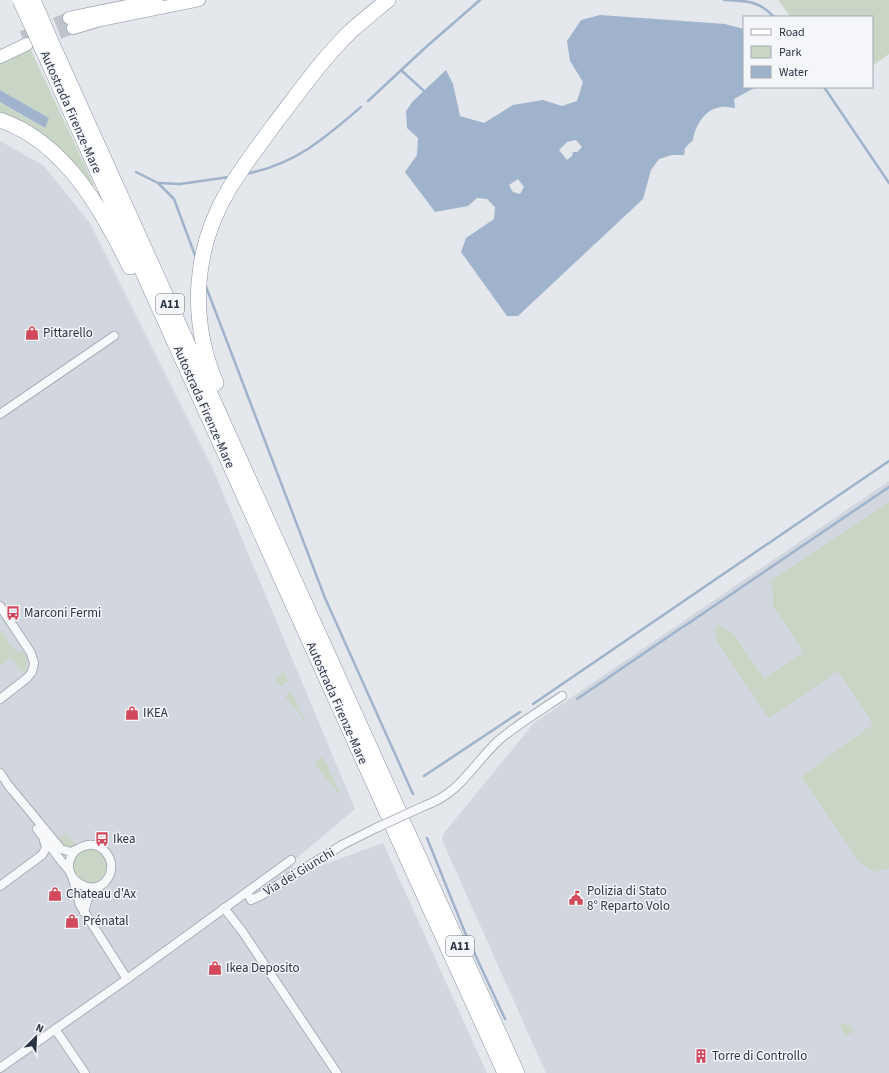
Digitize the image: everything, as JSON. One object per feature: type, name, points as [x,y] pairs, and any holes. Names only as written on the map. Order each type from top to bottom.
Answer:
[{"type":"highway","name":"Autostrada Firenze-Mare","points":[[20,0],[47,46],[288,564],[505,1073]]},
{"type":"highway","name":"Autostrada Firenze-Mare","points":[[33,0],[47,46],[194,385],[517,1073]]},
{"type":"highway","points":[[288,564],[269,512],[207,360],[198,315],[198,290],[202,257],[208,233],[219,207],[242,169],[323,62],[350,32],[388,0]]},
{"type":"highway","points":[[0,120],[23,131],[45,147],[80,183],[110,227],[143,293],[194,385]]},
{"type":"main road","points":[[157,0],[71,23],[100,20],[199,0]]},
{"type":"main road","points":[[0,48],[24,40],[0,57]]},
{"type":"street","points":[[0,414],[114,336]]},
{"type":"street","points":[[0,606],[31,653],[34,663],[32,672],[27,678],[0,699]]},
{"type":"street","name":"Via dei Giunchi","points":[[0,1068],[127,979],[247,892],[251,900],[260,896],[342,845],[376,828],[440,800],[454,790],[498,741],[562,696]]},
{"type":"street","points":[[0,773],[44,840],[81,885],[87,887],[97,886],[104,882]]},
{"type":"street","points":[[9,786],[58,847],[68,852],[76,850]]},
{"type":"street","points":[[0,886],[40,858],[46,848],[44,840]]},
{"type":"street","points":[[84,912],[86,902],[90,895],[110,875],[111,866],[109,856],[105,851],[99,847],[91,845],[82,846],[76,850],[70,858],[71,874],[77,898],[84,912],[97,934],[127,979]]},
{"type":"street","points":[[40,858],[51,858],[62,862]]},
{"type":"street","points":[[247,892],[290,860]]},
{"type":"street","points":[[224,908],[242,931],[337,1073]]},
{"type":"street","points":[[55,1029],[85,1073]]},
{"type":"shaded area","points":[[0,141],[43,165],[90,223],[212,467],[355,809],[290,864],[298,874],[383,843],[487,1073],[0,1073]]},
{"type":"shaded area","points":[[889,481],[889,1073],[546,1073],[442,840],[444,833],[534,723]]},
{"type":"green space","points":[[778,0],[889,0],[889,54],[873,65],[873,16],[790,16]]},
{"type":"green space","points":[[30,48],[94,185],[92,186],[0,116],[0,102],[44,128],[49,118],[0,90],[0,63]]},
{"type":"green space","points":[[889,502],[889,868],[876,872],[861,864],[801,777],[873,724],[838,671],[769,718],[717,642],[715,628],[717,625],[733,633],[764,679],[804,652],[773,606],[773,590],[770,581]]},
{"type":"green space","points":[[0,629],[17,653],[21,650],[27,658],[26,670],[23,672],[11,658],[0,665]]},
{"type":"green space","points":[[284,672],[289,681],[280,687],[274,679]]},
{"type":"green space","points":[[291,691],[305,721],[285,696]]},
{"type":"green space","points":[[323,757],[340,793],[339,795],[314,763]]},
{"type":"green space","points":[[66,834],[76,845],[73,847],[62,846],[57,841]]},
{"type":"green space","points":[[93,849],[102,854],[106,859],[106,873],[102,878],[97,882],[87,883],[83,882],[74,873],[73,863],[74,859],[83,850]]},
{"type":"green space","points":[[840,1023],[849,1025],[854,1032],[844,1036]]},
{"type":"water","points":[[600,15],[725,24],[743,29],[743,88],[754,88],[734,99],[735,108],[716,108],[706,114],[696,129],[693,140],[685,148],[684,155],[672,155],[659,159],[651,170],[643,199],[518,316],[507,316],[461,252],[466,238],[494,219],[495,207],[487,199],[477,198],[468,206],[435,212],[405,172],[417,155],[418,138],[407,128],[406,111],[413,101],[446,70],[453,84],[460,116],[484,123],[513,105],[543,100],[562,106],[577,101],[583,82],[570,61],[567,41],[581,20]],"holes":[[[576,140],[582,147],[577,152],[573,152],[572,156],[567,160],[559,150],[567,142]],[[518,179],[524,187],[520,194],[513,192],[509,185]]]},
{"type":"water","points":[[0,90],[49,118],[45,128],[0,102]]},
{"type":"waterway","points":[[368,101],[426,47],[480,0]]},
{"type":"waterway","points":[[724,0],[751,2],[763,7],[773,16]]},
{"type":"waterway","points":[[401,70],[424,91]]},
{"type":"waterway","points":[[825,88],[889,183]]},
{"type":"waterway","points":[[245,174],[263,170],[279,164],[308,149],[334,130],[361,107]]},
{"type":"waterway","points":[[136,172],[158,183],[174,199],[196,258]]},
{"type":"waterway","points":[[159,183],[180,184],[229,177]]},
{"type":"waterway","points":[[205,284],[325,598],[413,794]]},
{"type":"waterway","points":[[533,704],[889,461]]},
{"type":"waterway","points":[[683,627],[889,487]]},
{"type":"waterway","points":[[577,699],[681,628]]},
{"type":"waterway","points":[[424,776],[520,712]]},
{"type":"waterway","points":[[427,838],[466,935],[505,1019]]},
{"type":"tunnel","points":[[22,37],[69,18]]},
{"type":"tunnel","points":[[42,39],[73,28]]},
{"type":"place","name":"Pittarello","points":[[32,333]]},
{"type":"place","name":"Marconi Fermi","points":[[13,613]]},
{"type":"place","name":"IKEA","points":[[132,713]]},
{"type":"place","name":"Ikea","points":[[102,839]]},
{"type":"place","name":"Chateau d'Ax","points":[[55,894]]},
{"type":"place","name":"Polizia di Stato 8° Reparto Volo","points":[[576,898]]},
{"type":"place","name":"Prénatal","points":[[72,921]]},
{"type":"place","name":"Ikea Deposito","points":[[215,968]]},
{"type":"place","name":"Torre di Controllo","points":[[701,1056]]}]
